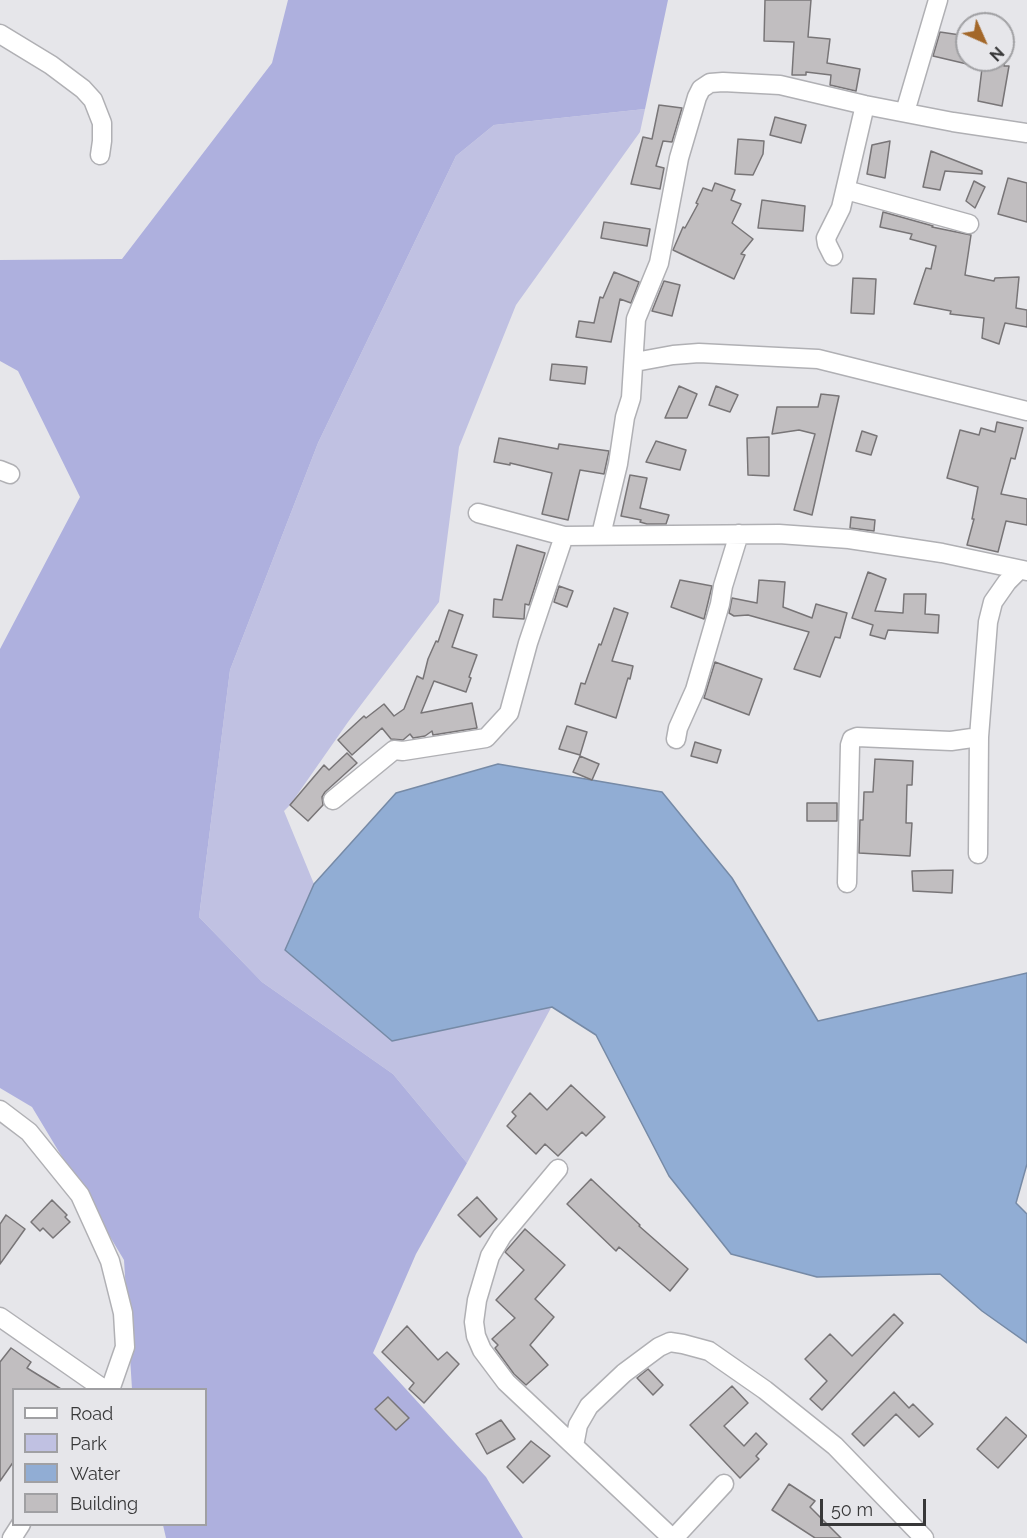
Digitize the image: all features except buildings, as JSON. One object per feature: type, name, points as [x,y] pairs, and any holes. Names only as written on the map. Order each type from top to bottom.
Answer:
[{"type":"street","points":[[905,112],[938,0]]},
{"type":"street","points":[[0,34],[51,65],[83,89],[93,100],[102,123],[100,155]]},
{"type":"street","points":[[601,535],[618,464],[625,417],[632,398],[636,319],[659,263],[679,158],[701,89],[710,83],[723,82],[780,85],[865,105],[1027,133]]},
{"type":"street","points":[[833,256],[826,244],[826,238],[841,208],[865,105]]},
{"type":"street","points":[[846,190],[969,224]]},
{"type":"street","points":[[635,362],[699,353],[818,359],[1027,411]]},
{"type":"street","points":[[478,513],[564,536],[779,534],[849,539],[942,553],[1023,571]]},
{"type":"street","points":[[676,739],[678,728],[695,690],[723,586],[740,534]]},
{"type":"street","points":[[333,800],[394,750],[404,751],[486,738],[509,713],[528,643],[564,536]]},
{"type":"street","points":[[978,855],[979,736],[988,622],[993,602],[1023,571]]},
{"type":"street","points":[[847,883],[852,739],[857,737],[951,741],[979,736]]},
{"type":"street","points":[[0,1110],[29,1132],[80,1194],[110,1261],[123,1313],[125,1347],[110,1388]]},
{"type":"street","points":[[558,1169],[502,1236],[490,1256],[477,1300],[474,1322],[476,1336],[482,1350],[506,1382],[673,1538],[724,1484]]},
{"type":"street","points":[[0,1317],[104,1388]]},
{"type":"street","points":[[574,1446],[578,1425],[590,1406],[624,1372],[659,1347],[670,1342],[709,1351],[765,1390],[826,1439],[924,1538]]},
{"type":"green space","points":[[645,109],[640,132],[516,305],[459,447],[439,602],[284,811],[314,884],[285,950],[392,1041],[552,1006],[467,1163],[393,1074],[262,982],[199,917],[230,670],[318,443],[456,156],[494,125]]},
{"type":"shaded area","points":[[288,0],[668,0],[645,109],[494,125],[456,156],[318,443],[230,670],[199,917],[262,982],[393,1074],[467,1163],[416,1254],[373,1353],[486,1477],[523,1538],[166,1538],[163,1526],[207,1526],[207,1388],[132,1388],[124,1260],[32,1107],[0,1088],[0,649],[80,497],[18,371],[0,361],[0,260],[122,259],[272,63]]},
{"type":"water","points":[[498,764],[662,792],[732,878],[818,1021],[1027,973],[1027,1164],[1016,1203],[1027,1214],[1027,1343],[982,1311],[940,1274],[817,1277],[731,1254],[669,1176],[596,1035],[552,1007],[392,1041],[285,950],[314,884],[396,793]]}]
